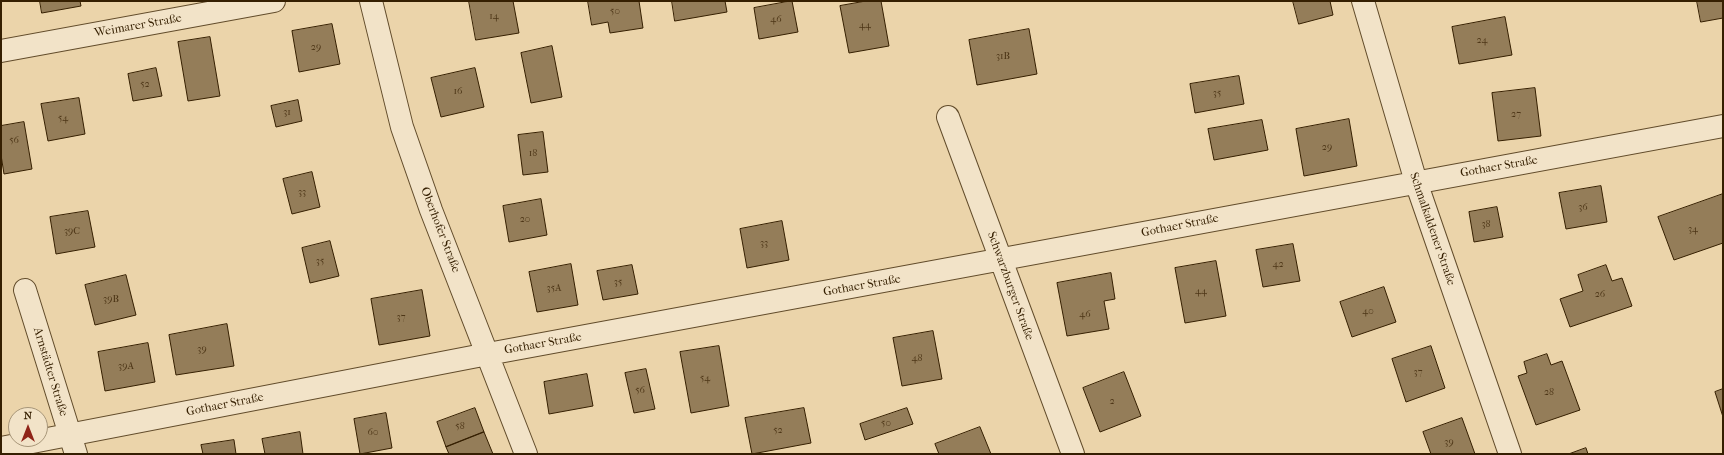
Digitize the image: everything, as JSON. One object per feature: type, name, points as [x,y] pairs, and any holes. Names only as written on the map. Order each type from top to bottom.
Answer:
[{"type":"street","name":"Weimarer Straße","points":[[1,51],[274,1]]},
{"type":"street","name":"Oberhofer Straße","points":[[370,1],[402,126],[431,210],[526,454]]},
{"type":"street","name":"Schmalkaldener Straße","points":[[1363,1],[1416,182],[1510,454]]},
{"type":"street","name":"Schwarzburger Straße","points":[[948,117],[1073,454]]},
{"type":"street","name":"Gothaer Straße","points":[[1,448],[72,445],[488,354],[1723,126]]},
{"type":"street","name":"Arnstädter Straße","points":[[25,290],[72,445]]},
{"type":"building","points":[[40,1],[80,1],[81,6],[42,13]]},
{"type":"building","points":[[469,1],[513,1],[519,33],[476,40]]},
{"type":"building","points":[[588,1],[639,1],[643,28],[610,33],[608,22],[592,25]]},
{"type":"building","points":[[672,1],[725,1],[727,12],[675,21]]},
{"type":"building","points":[[792,1],[798,32],[759,39],[754,8]]},
{"type":"building","points":[[866,1],[881,1],[889,46],[849,53],[840,6]]},
{"type":"building","points":[[1293,1],[1330,1],[1333,15],[1299,24]]},
{"type":"building","points":[[1697,1],[1723,1],[1723,18],[1701,22]]},
{"type":"building","points":[[1505,17],[1512,55],[1459,64],[1452,27]]},
{"type":"building","points":[[332,24],[340,64],[299,72],[292,31]]},
{"type":"building","points":[[1029,29],[1037,74],[977,85],[969,40]]},
{"type":"building","points":[[210,37],[220,96],[188,101],[178,42]]},
{"type":"building","points":[[552,46],[562,97],[531,103],[521,53]]},
{"type":"building","points":[[156,68],[162,96],[133,101],[128,74]]},
{"type":"building","points":[[475,68],[484,107],[441,117],[431,78]]},
{"type":"building","points":[[1239,76],[1244,104],[1195,113],[1190,84]]},
{"type":"building","points":[[1535,88],[1541,136],[1498,141],[1492,93]]},
{"type":"building","points":[[79,98],[85,134],[48,141],[41,104]]},
{"type":"building","points":[[298,100],[302,121],[276,127],[271,106]]},
{"type":"building","points":[[1349,119],[1357,166],[1304,176],[1296,129]]},
{"type":"building","points":[[1262,120],[1268,150],[1214,160],[1208,129]]},
{"type":"building","points":[[24,122],[32,169],[4,174],[1,155],[1,126]]},
{"type":"building","points":[[543,132],[548,172],[523,175],[518,135]]},
{"type":"building","points":[[312,172],[320,207],[292,214],[283,179]]},
{"type":"building","points":[[1601,186],[1607,222],[1566,229],[1559,193]]},
{"type":"building","points":[[1723,194],[1723,243],[1674,260],[1658,217]]},
{"type":"building","points":[[541,199],[547,235],[509,242],[503,206]]},
{"type":"building","points":[[1497,207],[1503,237],[1474,242],[1469,212]]},
{"type":"building","points":[[88,211],[95,247],[56,254],[50,217]]},
{"type":"building","points":[[782,221],[789,260],[747,268],[740,229]]},
{"type":"building","points":[[330,241],[339,276],[310,283],[302,248]]},
{"type":"building","points":[[1293,244],[1300,281],[1263,287],[1256,250]]},
{"type":"building","points":[[1216,261],[1226,316],[1185,323],[1175,268]]},
{"type":"building","points":[[571,264],[578,305],[537,312],[529,272]]},
{"type":"building","points":[[632,265],[638,294],[603,300],[597,271]]},
{"type":"building","points":[[1606,265],[1612,281],[1622,278],[1632,306],[1570,327],[1560,299],[1583,291],[1578,275]]},
{"type":"building","points":[[1111,273],[1115,299],[1104,301],[1109,329],[1067,336],[1057,283]]},
{"type":"building","points":[[126,275],[136,315],[95,325],[85,285]]},
{"type":"building","points":[[1384,287],[1396,322],[1352,337],[1340,302]]},
{"type":"building","points":[[422,290],[430,336],[379,345],[371,299]]},
{"type":"building","points":[[227,324],[234,366],[176,375],[169,335]]},
{"type":"building","points":[[933,331],[942,379],[902,386],[893,338]]},
{"type":"building","points":[[148,343],[155,382],[105,391],[98,352]]},
{"type":"building","points":[[719,346],[729,406],[691,413],[680,352]]},
{"type":"building","points":[[1431,346],[1445,388],[1406,402],[1392,359]]},
{"type":"building","points":[[1547,354],[1551,365],[1562,361],[1580,410],[1536,425],[1518,376],[1527,373],[1524,362]]},
{"type":"building","points":[[646,369],[655,409],[634,413],[625,373]]},
{"type":"building","points":[[1124,372],[1141,416],[1100,432],[1083,388]]},
{"type":"building","points":[[587,374],[593,406],[549,414],[544,382]]},
{"type":"building","points":[[1723,389],[1723,417],[1715,392]]},
{"type":"building","points":[[475,408],[484,432],[446,447],[437,422]]},
{"type":"building","points":[[804,408],[811,443],[752,454],[745,418]]},
{"type":"building","points":[[907,408],[913,424],[865,440],[860,424]]},
{"type":"building","points":[[386,413],[392,448],[360,454],[354,419]]},
{"type":"building","points":[[1462,418],[1475,454],[1431,454],[1423,432]]},
{"type":"building","points":[[980,427],[991,454],[939,454],[935,444]]},
{"type":"building","points":[[300,432],[303,454],[265,454],[262,439]]},
{"type":"building","points":[[484,432],[493,454],[449,454],[446,447]]},
{"type":"building","points":[[234,440],[236,454],[203,454],[201,445]]},
{"type":"building","points":[[1586,448],[1588,454],[1569,454]]}]
